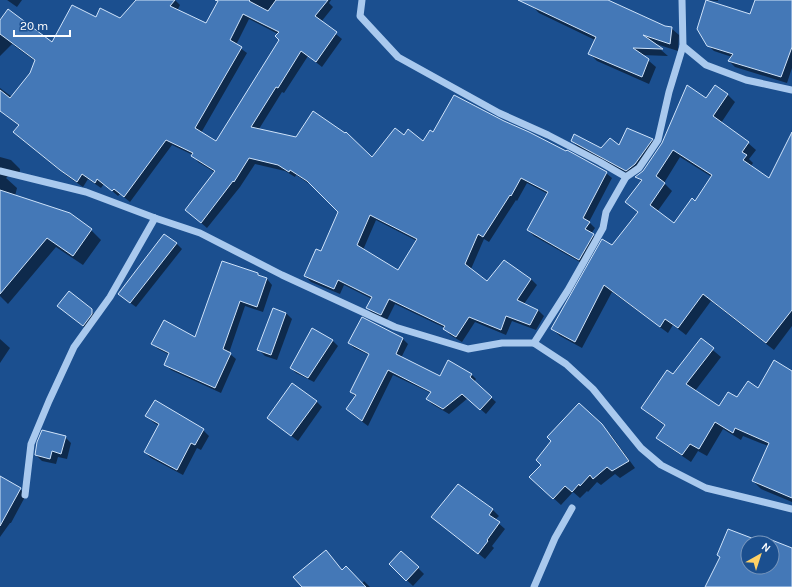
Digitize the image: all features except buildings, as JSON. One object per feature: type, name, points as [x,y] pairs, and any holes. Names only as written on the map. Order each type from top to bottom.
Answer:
[{"type":"street","points":[[362,0],[360,16],[398,57],[498,113],[548,135],[626,177]]},
{"type":"street","points":[[534,343],[568,290],[603,228],[606,212],[626,177],[639,168],[658,140],[669,92],[683,46],[682,0]]},
{"type":"street","points":[[683,46],[706,65],[746,80],[792,90]]},
{"type":"street","points":[[0,171],[86,192],[200,233],[282,275],[395,326],[468,350],[502,343],[534,343],[566,364],[593,389],[641,448],[661,465],[706,488],[792,509]]},
{"type":"street","points":[[24,495],[31,444],[74,347],[110,297],[155,218]]},
{"type":"street","points":[[534,587],[555,538],[572,508]]}]
